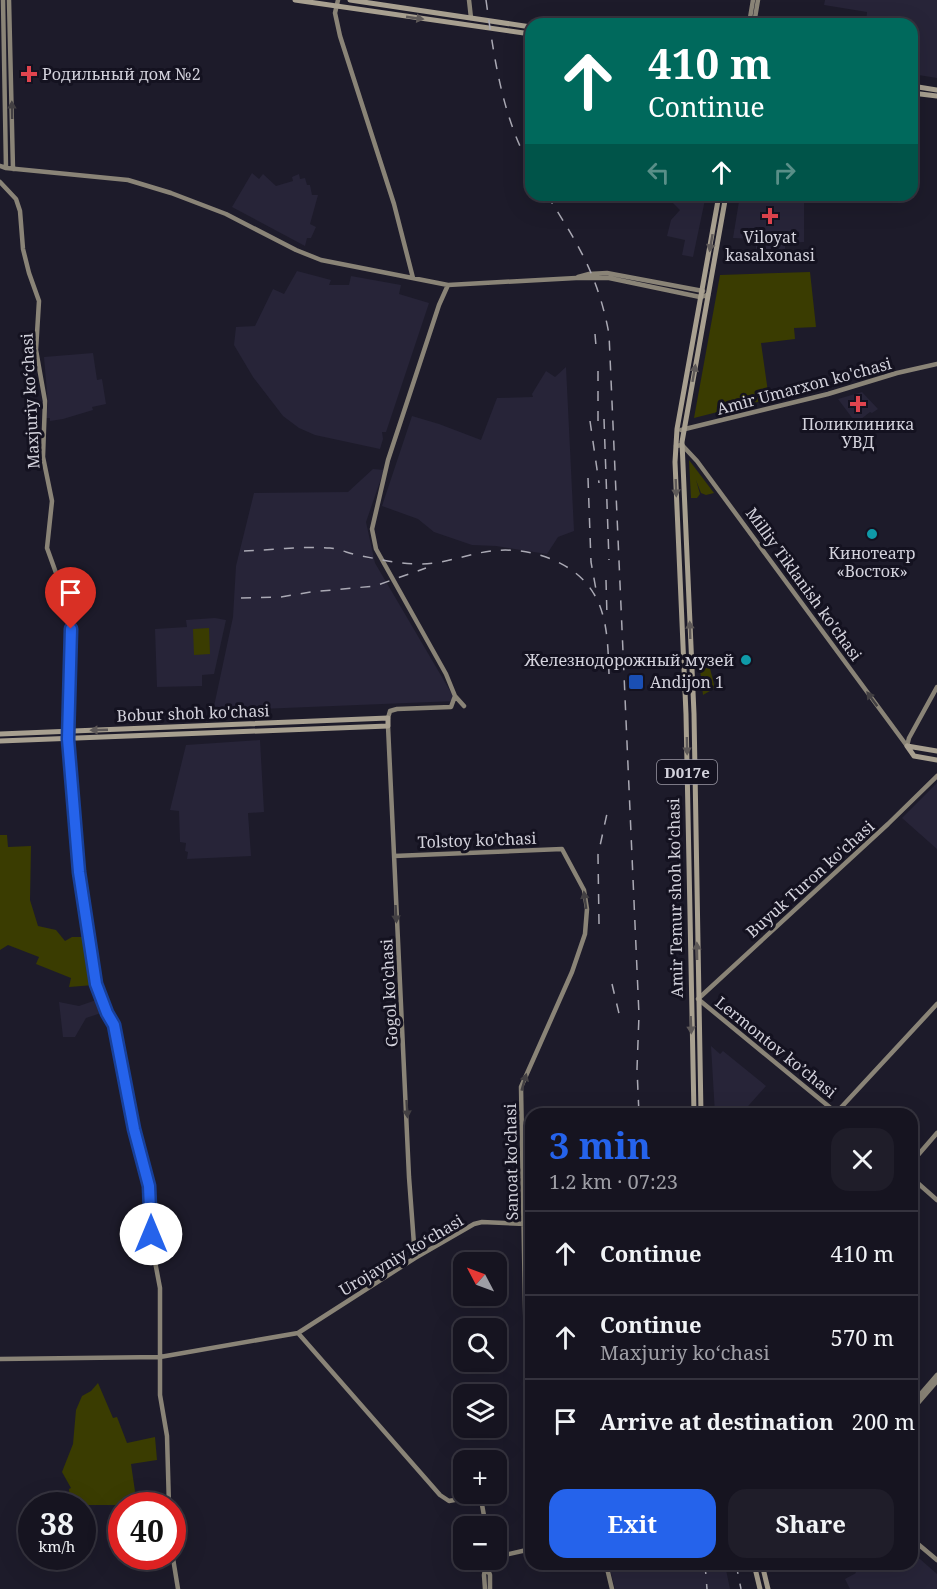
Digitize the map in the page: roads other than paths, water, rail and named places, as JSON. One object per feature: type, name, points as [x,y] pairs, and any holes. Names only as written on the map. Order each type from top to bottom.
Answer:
[{"type":"main road","points":[[3,0],[6,168]]},
{"type":"main road","points":[[9,0],[13,168]]},
{"type":"main road","points":[[295,0],[337,3],[385,13],[525,33]]},
{"type":"main road","points":[[350,0],[525,26]]},
{"type":"main road","points":[[469,0],[471,18]]},
{"type":"main road","points":[[753,0],[754,8]]},
{"type":"main road","points":[[752,18],[758,0]]},
{"type":"main road","points":[[337,3],[335,13],[340,36],[394,204],[413,278]]},
{"type":"main road","points":[[385,13],[386,6]]},
{"type":"main road","points":[[918,87],[937,90]]},
{"type":"main road","points":[[918,94],[937,96]]},
{"type":"main road","points":[[0,166],[128,180],[226,214],[312,257],[330,263],[448,285],[576,278],[589,274],[607,273],[708,295]]},
{"type":"main road","name":"Maxjuriy koʻchasi","points":[[0,182],[16,199],[20,211],[23,249],[28,273],[39,301],[36,350],[45,401],[43,457],[52,501],[47,548],[71,629],[68,739],[79,872],[94,974],[99,993],[114,1025],[134,1129],[149,1186],[153,1251],[160,1288],[160,1395],[167,1436],[169,1492]]},
{"type":"main road","name":"D017e","points":[[677,429],[718,201]]},
{"type":"main road","name":"D017e","points":[[684,430],[725,201]]},
{"type":"main road","points":[[448,285],[439,305],[388,460],[372,529],[376,549],[455,696],[464,706]]},
{"type":"main road","name":"Amir Umarxon ko'chasi","points":[[677,429],[684,430],[937,364]]},
{"type":"main road","name":"Amir Temur shoh ko'chasi","points":[[677,429],[694,714],[701,1108]]},
{"type":"main road","name":"Amir Temur shoh ko'chasi","points":[[684,430],[679,446],[676,497],[686,714],[694,1108]]},
{"type":"main road","name":"Milliy Tiklanish ko'chasi","points":[[679,446],[703,469],[906,746]]},
{"type":"main road","points":[[906,746],[937,687]]},
{"type":"main road","points":[[388,726],[390,711],[451,707],[455,696]]},
{"type":"main road","points":[[686,714],[694,714]]},
{"type":"main road","name":"Bobur shoh ko'chasi","points":[[0,734],[388,718]]},
{"type":"main road","points":[[342,719],[343,726]]},
{"type":"main road","points":[[323,720],[324,727]]},
{"type":"main road","name":"Bobur shoh ko'chasi","points":[[0,741],[388,726]]},
{"type":"main road","name":"Gogol ko'chasi","points":[[388,726],[409,1177],[415,1258]]},
{"type":"main road","points":[[906,746],[937,751]]},
{"type":"main road","points":[[906,746],[914,756],[937,760]]},
{"type":"main road","name":"Buyuk Turon ko'chasi","points":[[698,999],[937,776]]},
{"type":"main road","name":"Tolstoy ko'chasi","points":[[394,856],[562,849]]},
{"type":"main road","name":"Sanoat ko'chasi","points":[[525,1224],[521,1087],[585,938],[586,898],[581,883],[562,849]]},
{"type":"main road","points":[[690,999],[698,999]]},
{"type":"main road","name":"Lermontov ko’chasi","points":[[698,999],[829,1108]]},
{"type":"main road","points":[[842,1108],[937,1004]]},
{"type":"main road","points":[[918,1155],[937,1134]]},
{"type":"main road","points":[[918,1183],[937,1200]]},
{"type":"main road","name":"Urоjayniy koʻchasi","points":[[298,1333],[415,1258],[474,1224],[482,1222],[525,1224]]},
{"type":"main road","points":[[0,1359],[160,1357],[298,1333],[440,1495],[449,1501],[476,1496],[481,1499],[484,1516]]},
{"type":"main road","points":[[918,1397],[937,1376]]},
{"type":"main road","points":[[918,1403],[937,1381]]},
{"type":"main road","points":[[918,1544],[937,1560]]},
{"type":"main road","points":[[507,1554],[525,1550]]},
{"type":"main road","points":[[175,1570],[178,1589]]},
{"type":"main road","points":[[485,1589],[486,1570]]},
{"type":"main road","points":[[488,1570],[490,1589]]},
{"type":"main road","points":[[607,1570],[612,1589]]},
{"type":"main road","points":[[755,1570],[760,1589]]},
{"type":"main road","points":[[763,1570],[768,1589]]},
{"type":"railway","points":[[486,0],[496,65],[506,107],[525,156]]},
{"type":"railway","points":[[551,201],[586,261],[599,294],[609,334],[639,1015],[637,1069],[639,1108]]},
{"type":"railway","points":[[595,334],[596,346]]},
{"type":"railway","points":[[598,371],[598,429]]},
{"type":"railway","points":[[604,419],[609,560]]},
{"type":"railway","points":[[590,421],[599,483]]},
{"type":"railway","points":[[588,478],[591,562],[597,595]]},
{"type":"railway","points":[[244,551],[330,548],[388,561],[420,564],[505,550],[549,558],[586,582],[599,603],[608,643],[609,674]]},
{"type":"railway","points":[[241,598],[281,597],[375,586],[426,568]]},
{"type":"railway","points":[[606,580],[607,616]]},
{"type":"railway","points":[[599,924],[598,855],[608,809]]},
{"type":"railway","points":[[612,984],[621,1022]]},
{"type":"railway","points":[[705,1570],[707,1589]]},
{"type":"railway","points":[[737,1570],[741,1589]]},
{"type":"place","name":"Родильный дом №2","points":[[29,74]]},
{"type":"place","name":"Viloyat kasalxonasi","points":[[770,216]]},
{"type":"place","name":"Поликлиника УВД","points":[[858,404]]},
{"type":"place","name":"Кинотеатр «Восток»","points":[[872,534]]},
{"type":"place","name":"Железнодорожный музей","points":[[746,660]]},
{"type":"place","name":"Andijon 1","points":[[636,682]]}]
